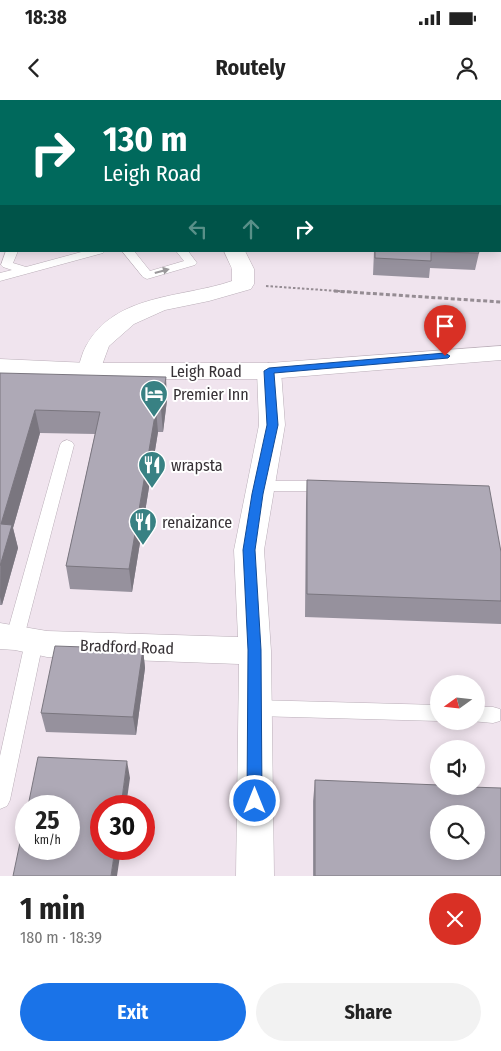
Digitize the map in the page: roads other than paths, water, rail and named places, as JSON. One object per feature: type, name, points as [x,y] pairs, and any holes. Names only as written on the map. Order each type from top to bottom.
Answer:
[{"type":"street","points":[[89,371],[98,345],[124,319],[144,309],[172,300],[226,292],[243,284],[243,269],[234,252]]},
{"type":"street","name":"Leigh Road","points":[[0,366],[89,371],[269,371],[501,353]]},
{"type":"street","points":[[255,876],[255,650],[249,550],[272,425],[269,371]]},
{"type":"street","name":"Bradford Road","points":[[16,638],[56,644],[255,650]]},
{"type":"lane","points":[[12,252],[7,265],[25,270]]},
{"type":"lane","points":[[5,275],[95,252]]},
{"type":"lane","points":[[129,252],[147,275],[191,263],[183,252]]},
{"type":"lane","points":[[0,800],[16,638],[68,445]]},
{"type":"lane","points":[[260,486],[336,486]]},
{"type":"lane","points":[[255,708],[430,713]]},
{"type":"place","name":"Premier Inn","points":[[154,418]]},
{"type":"place","name":"wrapsta","points":[[152,489]]},
{"type":"place","name":"renaizance","points":[[143,546]]}]
